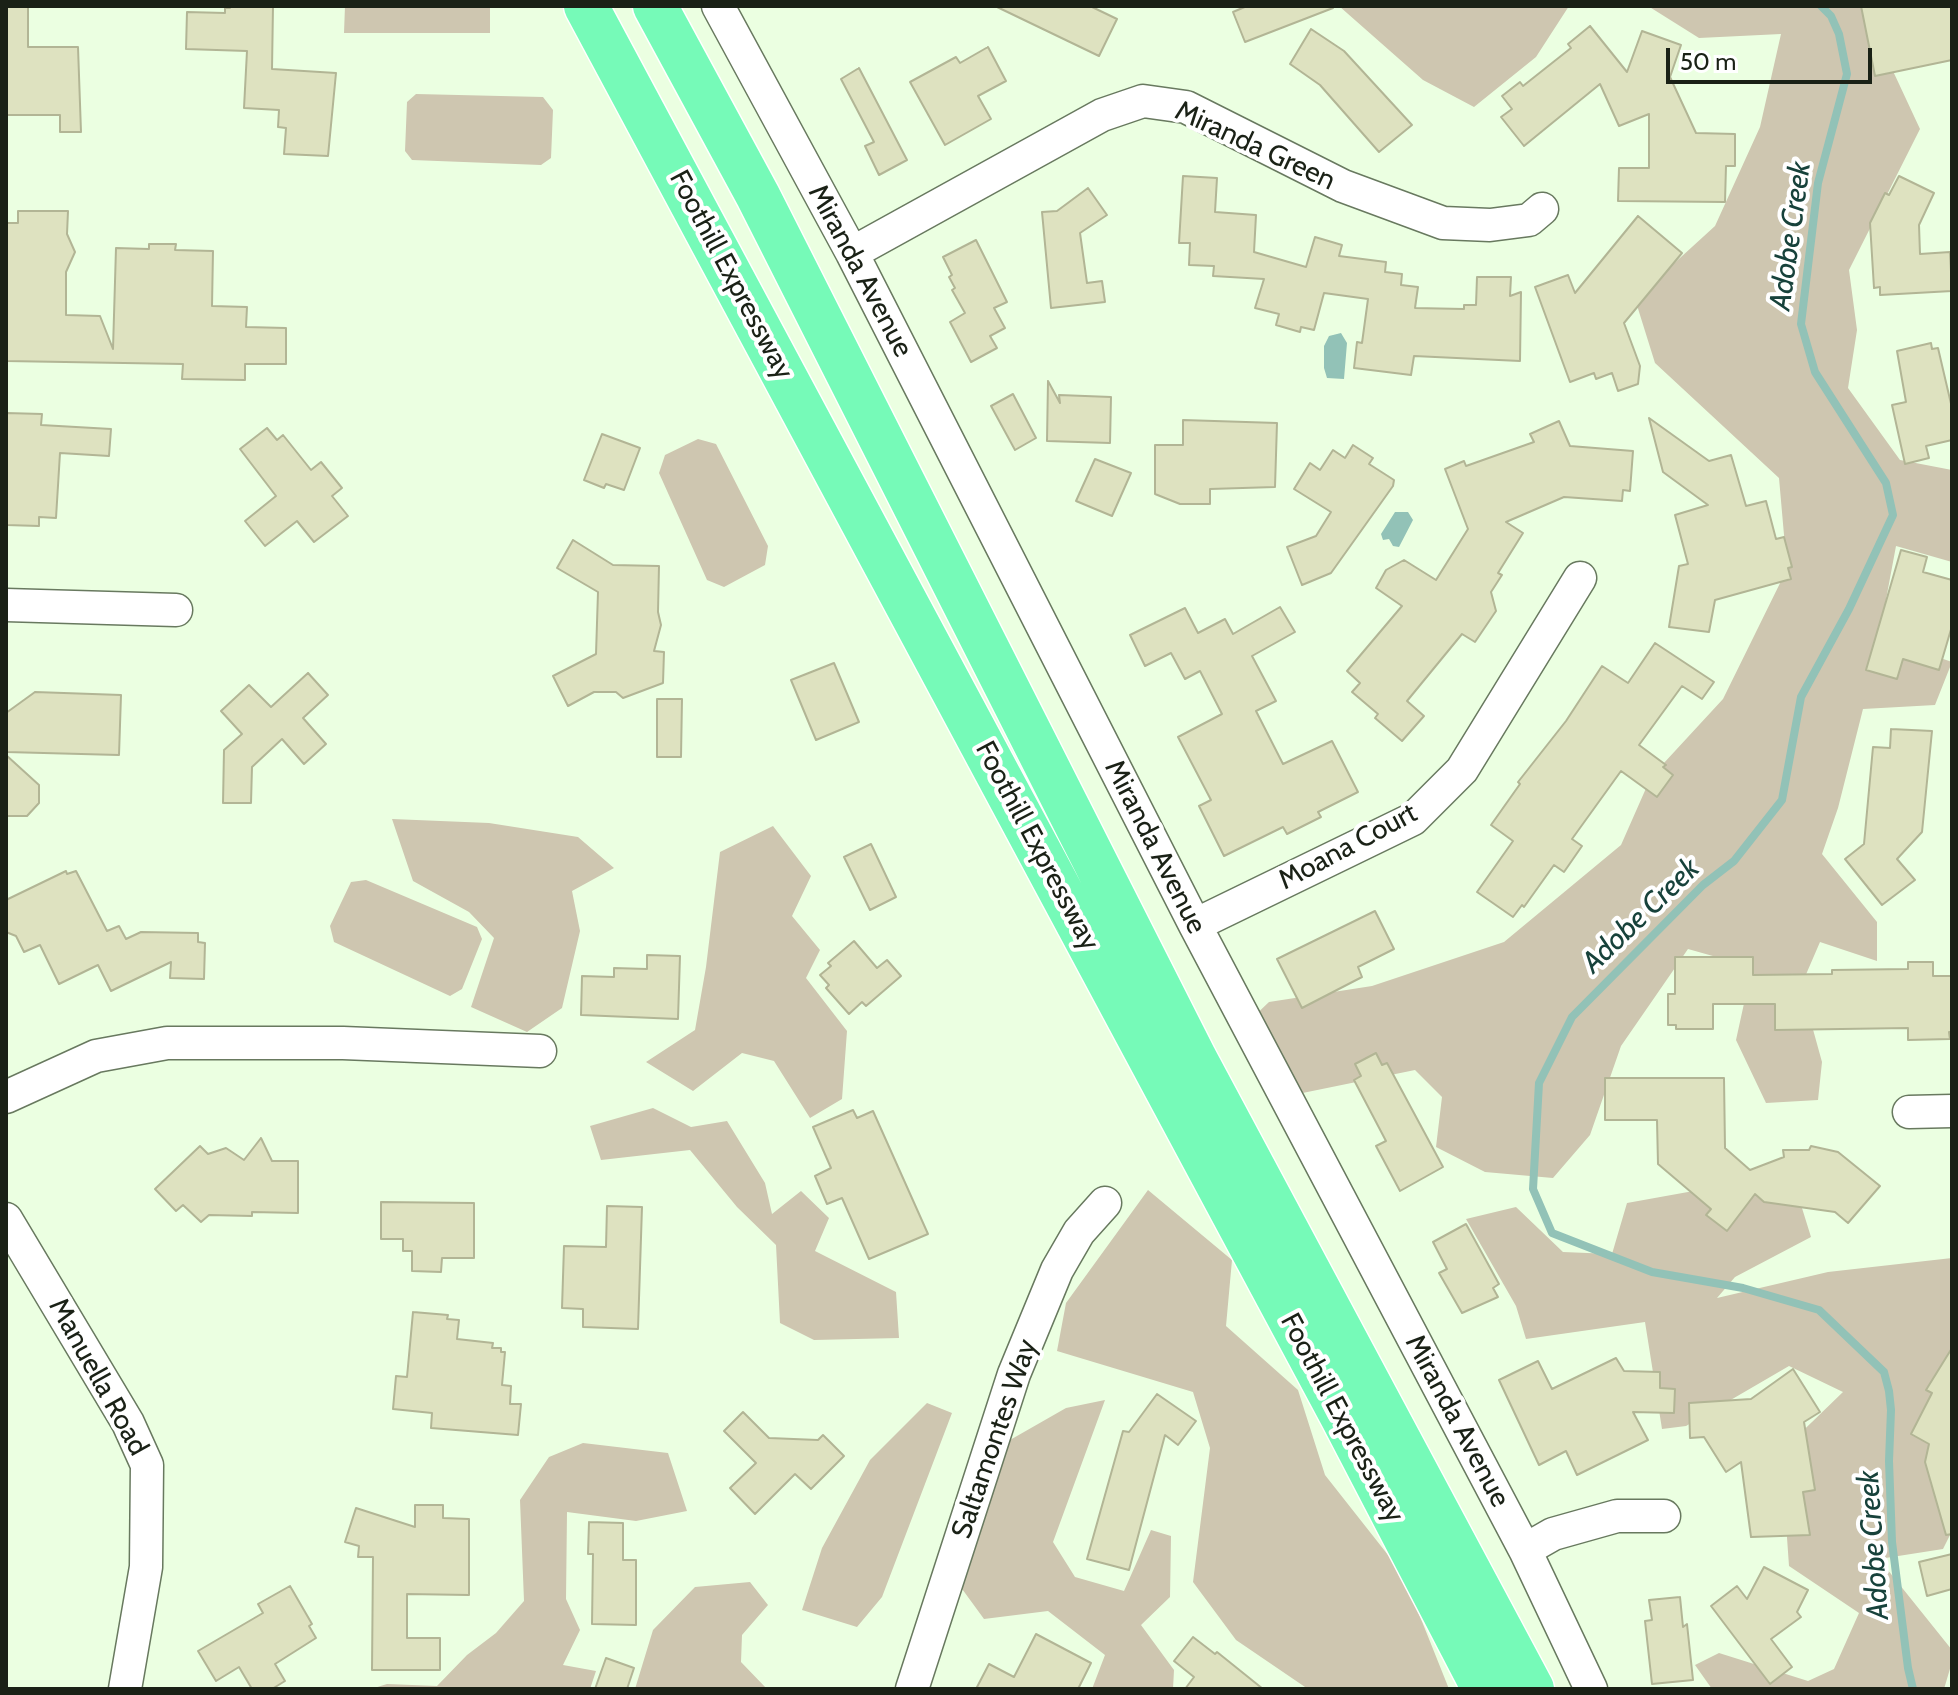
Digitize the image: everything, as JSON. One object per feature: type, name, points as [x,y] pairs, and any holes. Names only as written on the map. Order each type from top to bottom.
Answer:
[{"type":"highway","name":"Foothill Expressway","points":[[586,6],[1343,1418],[1484,1689]]},
{"type":"highway","name":"Foothill Expressway","points":[[655,6],[758,196],[1195,1059],[1532,1689]]},
{"type":"street","name":"Miranda Avenue","points":[[718,6],[852,253],[1195,925],[1525,1550],[1591,1689]]},
{"type":"street","name":"Miranda Green","points":[[852,253],[1102,115],[1143,101],[1186,107],[1343,186],[1443,223],[1490,225],[1529,220],[1542,209]]},
{"type":"street","name":"Moana Court","points":[[1195,925],[1413,819],[1462,770],[1580,578]]},
{"type":"street","points":[[6,605],[176,610]]},
{"type":"street","points":[[6,1097],[96,1056],[167,1043],[343,1043],[540,1051]]},
{"type":"street","points":[[1909,1112],[1952,1111]]},
{"type":"street","name":"Saltamontes Way","points":[[912,1689],[1014,1374],[1057,1270],[1079,1232],[1105,1203]]},
{"type":"street","name":"Manuella Road","points":[[6,1219],[128,1423],[147,1465],[146,1567],[125,1689]]},
{"type":"street","points":[[1525,1550],[1553,1534],[1617,1516],[1664,1516]]},
{"type":"shaded area","points":[[345,6],[490,6],[490,33],[344,33]]},
{"type":"shaded area","points":[[1339,6],[1569,6],[1536,57],[1474,107],[1423,80]]},
{"type":"shaded area","points":[[1648,6],[1868,6],[1865,11],[1920,129],[1849,270],[1857,330],[1848,388],[1900,460],[1952,470],[1952,562],[1896,546],[1879,637],[1952,662],[1935,705],[1863,709],[1838,808],[1822,854],[1877,922],[1877,961],[1820,942],[1801,986],[1822,1062],[1818,1100],[1766,1103],[1736,1040],[1752,967],[1688,949],[1621,1046],[1590,1135],[1553,1178],[1485,1172],[1436,1147],[1442,1097],[1415,1070],[1283,1097],[1247,1023],[1269,1002],[1372,986],[1504,942],[1621,845],[1651,777],[1723,699],[1787,569],[1779,478],[1655,363],[1635,299],[1715,226],[1760,127],[1781,34],[1699,38]]},
{"type":"shaded area","points":[[416,94],[543,97],[553,110],[551,158],[541,165],[412,160],[405,151],[407,102]]},
{"type":"shaded area","points":[[698,439],[716,444],[768,546],[765,565],[724,587],[707,580],[659,473],[665,455]]},
{"type":"shaded area","points":[[392,819],[489,823],[578,837],[614,868],[572,891],[580,931],[562,1008],[527,1032],[471,1007],[494,938],[469,912],[413,881]]},
{"type":"shaded area","points":[[773,826],[811,876],[792,916],[820,950],[806,978],[847,1031],[842,1099],[810,1118],[774,1061],[742,1053],[693,1091],[646,1062],[695,1030],[720,852]]},
{"type":"shaded area","points":[[366,880],[477,927],[482,939],[462,989],[450,996],[334,942],[330,926],[351,882]]},
{"type":"shaded area","points":[[653,1108],[691,1127],[727,1121],[765,1183],[772,1214],[801,1191],[829,1218],[815,1251],[896,1292],[899,1338],[814,1340],[780,1323],[776,1245],[737,1207],[690,1150],[601,1160],[590,1126]]},
{"type":"shaded area","points":[[1148,1190],[1232,1260],[1226,1326],[1298,1390],[1325,1475],[1403,1574],[1449,1689],[1308,1689],[1236,1640],[1193,1582],[1210,1448],[1193,1392],[1057,1351],[1066,1303]]},
{"type":"shaded area","points":[[1688,1192],[1797,1192],[1811,1237],[1735,1277],[1717,1298],[1828,1272],[1952,1258],[1952,1351],[1938,1370],[1952,1531],[1943,1549],[1879,1559],[1952,1650],[1952,1662],[1944,1689],[1712,1689],[1695,1665],[1719,1653],[1808,1681],[1834,1669],[1859,1613],[1789,1566],[1781,1452],[1843,1392],[1789,1366],[1686,1426],[1662,1429],[1645,1322],[1526,1339],[1516,1306],[1466,1219],[1516,1207],[1563,1252],[1612,1254],[1627,1203]]},
{"type":"shaded area","points":[[1105,1400],[1053,1542],[1075,1577],[1124,1591],[1151,1530],[1171,1536],[1170,1597],[1141,1625],[1174,1670],[1173,1689],[1092,1689],[1105,1655],[1048,1611],[984,1619],[957,1582],[1003,1444],[1066,1408]]},
{"type":"shaded area","points":[[927,1403],[952,1413],[882,1597],[857,1627],[802,1610],[822,1548],[870,1460]]},
{"type":"shaded area","points":[[583,1443],[668,1453],[687,1511],[636,1521],[567,1512],[566,1599],[580,1630],[563,1665],[596,1671],[590,1689],[371,1689],[387,1684],[437,1686],[467,1655],[496,1633],[524,1601],[520,1500],[549,1457]]},
{"type":"shaded area","points":[[750,1582],[768,1605],[742,1635],[741,1662],[767,1689],[635,1689],[653,1630],[695,1587]]},
{"type":"water","points":[[1341,333],[1347,343],[1344,379],[1327,378],[1324,346],[1329,336]]},
{"type":"water","points":[[1395,512],[1408,512],[1413,520],[1399,547],[1393,546],[1389,539],[1383,540],[1381,534]]},
{"type":"building","points":[[6,6],[28,6],[28,47],[78,47],[81,132],[60,132],[60,115],[6,115]]},
{"type":"building","points":[[273,6],[272,69],[336,73],[328,156],[284,154],[286,128],[278,127],[279,110],[244,108],[247,51],[186,49],[187,12],[225,13],[225,8]]},
{"type":"building","points":[[995,6],[1090,6],[1117,19],[1099,56]]},
{"type":"building","points":[[1247,6],[1333,8],[1245,42],[1233,12]]},
{"type":"building","points":[[1861,6],[1952,6],[1952,60],[1875,76]]},
{"type":"building","points":[[1590,26],[1627,72],[1642,31],[1681,45],[1670,77],[1696,133],[1735,134],[1735,166],[1726,166],[1725,202],[1618,201],[1619,168],[1649,168],[1649,114],[1619,126],[1600,84],[1524,146],[1501,117],[1512,109],[1502,96],[1520,82],[1523,86],[1571,48],[1568,44]]},
{"type":"building","points":[[1311,29],[1344,51],[1412,125],[1379,152],[1320,85],[1290,64]]},
{"type":"building","points":[[988,47],[1006,81],[978,96],[991,119],[945,145],[910,82],[956,57],[960,63]]},
{"type":"building","points":[[859,68],[907,160],[879,175],[865,146],[874,142],[841,79]]},
{"type":"building","points":[[1183,176],[1217,178],[1215,212],[1256,215],[1254,252],[1306,267],[1315,237],[1342,245],[1339,256],[1386,262],[1385,272],[1402,274],[1401,285],[1418,287],[1415,308],[1464,309],[1464,305],[1476,305],[1477,277],[1511,277],[1510,296],[1521,292],[1520,361],[1414,356],[1411,375],[1354,368],[1357,342],[1362,343],[1368,299],[1324,293],[1314,330],[1301,327],[1300,332],[1276,325],[1279,314],[1255,308],[1264,279],[1213,276],[1214,266],[1189,265],[1190,243],[1179,243]]},
{"type":"building","points":[[1899,176],[1934,193],[1919,225],[1920,254],[1950,252],[1952,291],[1880,295],[1880,287],[1874,288],[1870,223],[1885,193],[1889,195]]},
{"type":"building","points":[[1088,188],[1107,215],[1080,233],[1087,283],[1102,281],[1105,302],[1051,308],[1042,212],[1057,211]]},
{"type":"building","points":[[18,211],[68,211],[67,234],[75,252],[66,272],[66,315],[100,316],[113,349],[116,248],[149,249],[149,244],[176,244],[175,250],[213,251],[212,306],[247,307],[246,327],[286,328],[286,364],[245,364],[245,380],[182,379],[183,364],[6,361],[6,223],[18,223]]},
{"type":"building","points":[[1638,216],[1682,253],[1624,323],[1640,366],[1638,384],[1618,391],[1612,373],[1596,379],[1594,373],[1570,382],[1535,287],[1568,275],[1575,293]]},
{"type":"building","points":[[976,240],[1007,302],[994,308],[1005,328],[990,336],[997,348],[971,362],[950,322],[965,313],[952,290],[955,288],[949,277],[952,275],[943,257]]},
{"type":"building","points":[[1931,343],[1932,349],[1938,348],[1952,408],[1952,440],[1926,446],[1929,458],[1905,464],[1892,405],[1906,402],[1897,351]]},
{"type":"building","points":[[1048,381],[1060,403],[1059,395],[1111,397],[1110,443],[1047,441]]},
{"type":"building","points":[[1013,394],[1036,438],[1015,450],[991,406]]},
{"type":"building","points":[[6,413],[42,414],[41,425],[111,429],[109,456],[60,453],[56,518],[39,517],[39,526],[6,525]]},
{"type":"building","points":[[1649,418],[1709,461],[1731,455],[1746,506],[1766,501],[1776,539],[1784,537],[1792,567],[1788,568],[1791,579],[1715,600],[1709,632],[1669,627],[1679,566],[1688,564],[1675,515],[1708,505],[1663,472]]},
{"type":"building","points":[[1183,420],[1277,423],[1275,487],[1210,489],[1210,504],[1180,504],[1155,494],[1155,445],[1183,445]]},
{"type":"building","points":[[1559,421],[1570,446],[1633,451],[1630,491],[1623,490],[1622,501],[1564,497],[1506,522],[1523,533],[1498,573],[1502,575],[1491,592],[1496,611],[1475,642],[1462,634],[1407,701],[1424,716],[1402,741],[1375,718],[1378,714],[1352,692],[1360,683],[1347,671],[1402,606],[1376,588],[1386,570],[1404,560],[1436,580],[1468,529],[1445,469],[1464,461],[1466,466],[1534,442],[1530,434]]},
{"type":"building","points":[[267,428],[277,440],[283,435],[311,470],[321,462],[342,488],[332,496],[348,516],[314,542],[297,521],[265,546],[245,521],[276,496],[240,449]]},
{"type":"building","points":[[602,434],[640,448],[624,490],[606,484],[604,488],[584,480]]},
{"type":"building","points":[[1353,445],[1373,458],[1369,464],[1394,480],[1393,486],[1331,573],[1302,585],[1287,547],[1316,536],[1331,512],[1294,489],[1310,463],[1320,470],[1333,450],[1345,458]]},
{"type":"building","points":[[1095,459],[1131,473],[1112,516],[1076,501]]},
{"type":"building","points":[[573,540],[613,565],[659,566],[658,612],[661,625],[654,651],[664,652],[663,683],[623,698],[616,692],[594,692],[568,706],[553,676],[596,654],[598,592],[557,568]]},
{"type":"building","points":[[1901,550],[1927,557],[1923,572],[1952,580],[1952,626],[1939,670],[1903,659],[1897,679],[1866,670]]},
{"type":"building","points":[[1280,607],[1295,632],[1252,656],[1276,701],[1256,711],[1283,764],[1332,741],[1358,792],[1318,812],[1321,817],[1287,834],[1283,827],[1224,856],[1199,806],[1211,800],[1178,737],[1222,714],[1200,671],[1185,679],[1171,653],[1145,666],[1130,635],[1185,608],[1198,633],[1225,619],[1233,634]]},
{"type":"building","points":[[1655,643],[1714,682],[1702,699],[1682,686],[1639,745],[1666,765],[1663,767],[1673,775],[1657,797],[1621,771],[1572,839],[1582,846],[1564,872],[1554,865],[1524,907],[1522,905],[1513,917],[1477,892],[1513,841],[1491,825],[1520,784],[1518,782],[1566,721],[1602,666],[1628,683]]},
{"type":"building","points":[[834,663],[859,722],[816,740],[791,680]]},
{"type":"building","points":[[308,673],[328,695],[303,718],[326,744],[304,764],[282,739],[252,767],[251,803],[223,803],[224,750],[242,734],[221,711],[249,685],[271,707]]},
{"type":"building","points":[[35,692],[121,695],[119,755],[6,752],[6,713]]},
{"type":"building","points":[[657,699],[682,699],[681,757],[657,757]]},
{"type":"building","points":[[1891,729],[1932,731],[1922,832],[1897,859],[1915,880],[1882,905],[1845,859],[1864,844],[1873,747],[1890,748]]},
{"type":"building","points":[[6,755],[39,785],[39,803],[27,816],[6,816]]},
{"type":"building","points":[[871,844],[896,897],[870,910],[844,857]]},
{"type":"building","points":[[66,871],[67,874],[76,871],[107,931],[119,926],[126,939],[141,932],[198,933],[198,942],[205,943],[204,979],[170,978],[171,962],[111,991],[98,965],[59,984],[40,945],[24,952],[16,936],[6,932],[6,900]]},
{"type":"building","points":[[1375,911],[1394,949],[1358,967],[1362,977],[1302,1008],[1277,959]]},
{"type":"building","points":[[854,941],[877,968],[887,960],[901,976],[866,1006],[862,1002],[849,1014],[826,988],[829,985],[820,975],[831,966],[828,963]]},
{"type":"building","points":[[647,955],[680,956],[678,1019],[581,1015],[582,976],[614,977],[614,968],[647,969]]},
{"type":"building","points":[[1675,957],[1753,957],[1753,975],[1908,969],[1908,962],[1933,962],[1933,976],[1952,976],[1952,1032],[1949,1032],[1950,1039],[1908,1040],[1908,1028],[1775,1030],[1775,1004],[1713,1004],[1713,1029],[1676,1029],[1676,1025],[1668,1025],[1668,994],[1675,994]]},
{"type":"building","points":[[1376,1053],[1382,1065],[1387,1063],[1443,1167],[1400,1191],[1376,1146],[1386,1141],[1354,1080],[1361,1076],[1355,1064]]},
{"type":"building","points":[[1605,1078],[1724,1078],[1725,1148],[1750,1170],[1784,1157],[1783,1150],[1809,1150],[1811,1146],[1838,1152],[1880,1186],[1848,1223],[1835,1212],[1764,1202],[1755,1194],[1727,1231],[1706,1215],[1711,1209],[1658,1164],[1657,1120],[1605,1120]]},
{"type":"building","points":[[853,1110],[857,1118],[873,1111],[928,1234],[869,1259],[842,1198],[827,1204],[815,1176],[831,1168],[813,1127]]},
{"type":"building","points":[[261,1138],[272,1161],[298,1161],[298,1213],[209,1215],[201,1222],[183,1205],[176,1211],[155,1189],[200,1146],[208,1154],[226,1148],[244,1160]]},
{"type":"building","points":[[381,1202],[474,1203],[474,1258],[442,1258],[441,1272],[412,1271],[412,1251],[403,1251],[403,1239],[381,1239]]},
{"type":"building","points":[[607,1206],[642,1207],[638,1329],[583,1327],[583,1309],[562,1308],[564,1246],[606,1247]]},
{"type":"building","points":[[1466,1224],[1499,1284],[1493,1288],[1498,1297],[1462,1313],[1439,1273],[1447,1269],[1433,1242]]},
{"type":"building","points":[[413,1312],[448,1315],[447,1319],[459,1320],[457,1339],[493,1343],[492,1348],[501,1348],[501,1352],[505,1352],[502,1385],[511,1386],[510,1404],[521,1404],[518,1435],[431,1428],[432,1413],[393,1409],[396,1376],[407,1377]]},
{"type":"building","points":[[1952,1348],[1952,1534],[1946,1535],[1925,1462],[1929,1444],[1911,1434],[1932,1393],[1926,1390]]},
{"type":"building","points":[[1616,1358],[1624,1371],[1660,1372],[1660,1388],[1675,1389],[1674,1413],[1633,1412],[1648,1440],[1577,1475],[1566,1451],[1539,1465],[1499,1380],[1538,1361],[1552,1389]]},
{"type":"building","points":[[1793,1369],[1820,1412],[1804,1422],[1815,1490],[1803,1492],[1810,1535],[1751,1537],[1741,1462],[1726,1472],[1704,1437],[1690,1438],[1689,1403],[1751,1399]]},
{"type":"building","points":[[1157,1394],[1196,1421],[1178,1445],[1165,1435],[1129,1570],[1087,1559],[1123,1431],[1129,1432]]},
{"type":"building","points":[[743,1412],[769,1438],[818,1440],[823,1435],[844,1456],[811,1489],[795,1474],[755,1514],[730,1488],[756,1463],[724,1431]]},
{"type":"building","points":[[415,1505],[443,1505],[443,1518],[469,1519],[469,1595],[407,1594],[407,1638],[440,1638],[440,1670],[372,1670],[373,1557],[358,1557],[359,1546],[345,1542],[356,1508],[415,1527]]},
{"type":"building","points":[[589,1522],[623,1523],[623,1560],[636,1560],[636,1625],[592,1624],[593,1554],[588,1554]]},
{"type":"building","points":[[1952,1554],[1952,1589],[1927,1596],[1919,1562]]},
{"type":"building","points":[[1764,1567],[1808,1590],[1797,1612],[1801,1617],[1771,1639],[1792,1667],[1770,1684],[1711,1606],[1737,1586],[1747,1599]]},
{"type":"building","points":[[290,1586],[312,1624],[309,1626],[316,1638],[275,1664],[285,1681],[272,1689],[252,1689],[239,1667],[216,1681],[198,1651],[263,1613],[258,1604]]},
{"type":"building","points":[[1680,1597],[1683,1627],[1687,1624],[1693,1680],[1652,1684],[1645,1621],[1652,1620],[1649,1600]]},
{"type":"building","points":[[1036,1634],[1091,1663],[1078,1689],[976,1689],[989,1664],[1014,1677]]},
{"type":"building","points":[[1193,1637],[1263,1689],[1185,1689],[1194,1677],[1174,1661]]},
{"type":"building","points":[[606,1658],[634,1668],[627,1689],[595,1689]]},
{"type":"waterway","name":"Adobe Creek","points":[[1821,6],[1831,16],[1839,34],[1847,74],[1818,183],[1801,324],[1815,372],[1886,483],[1893,515],[1849,609],[1801,697],[1782,800],[1734,861],[1703,885],[1572,1017],[1539,1083],[1533,1189],[1552,1233],[1652,1272],[1743,1288],[1819,1310],[1884,1372],[1891,1410],[1892,1542],[1913,1689]]}]
